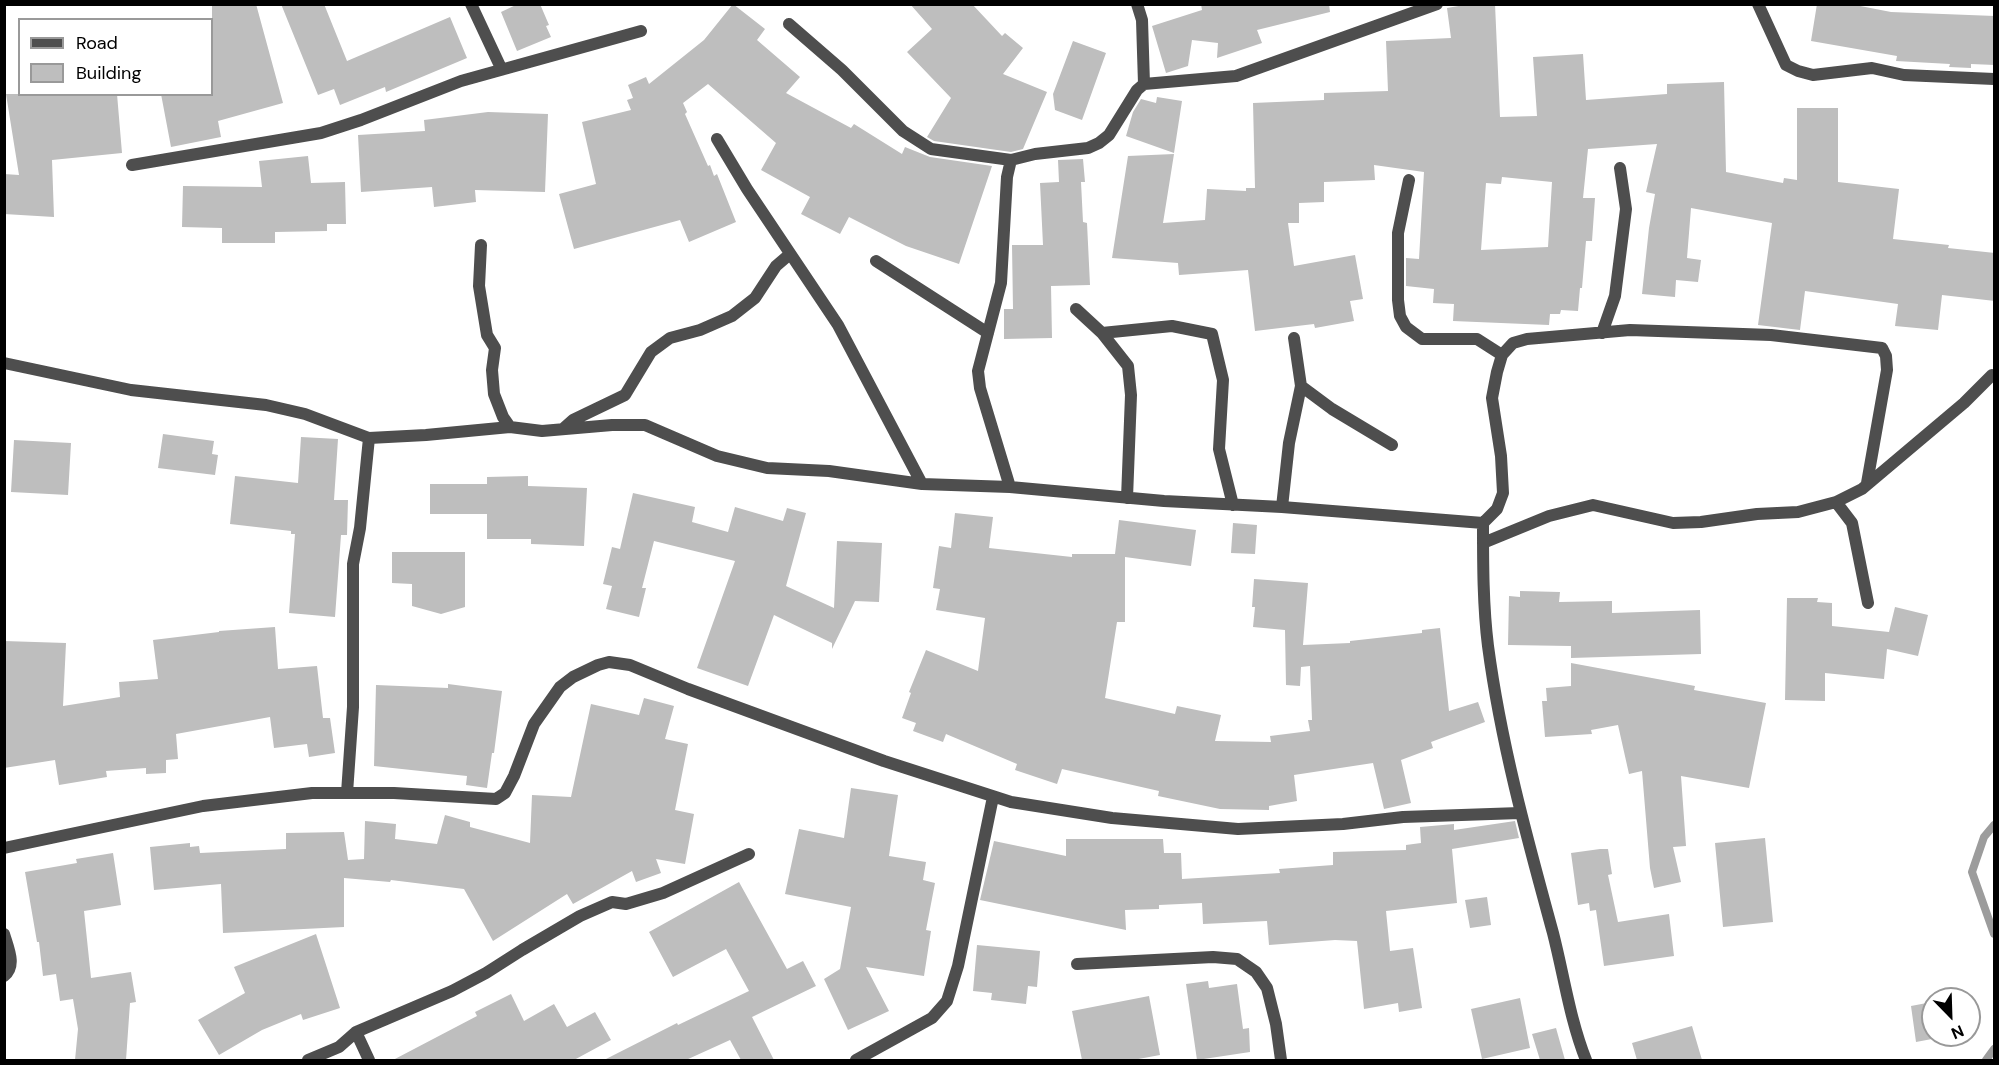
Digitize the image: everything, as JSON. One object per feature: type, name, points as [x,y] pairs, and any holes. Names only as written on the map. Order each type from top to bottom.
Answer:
[{"type":"street","points":[[471,4],[501,68]]},
{"type":"street","points":[[1137,4],[1142,20],[1144,84]]},
{"type":"street","points":[[789,24],[842,70],[903,131],[932,149],[1011,160],[1035,154],[1088,148],[1099,143],[1109,135],[1137,90],[1144,84],[1236,76],[1437,4]]},
{"type":"street","points":[[1758,4],[1786,65],[1798,71],[1813,75],[1872,68],[1904,75],[1995,79]]},
{"type":"street","points":[[132,165],[234,150],[321,133],[361,120],[460,81],[641,31]]},
{"type":"street","points":[[717,139],[747,189],[838,325],[922,484]]},
{"type":"street","points":[[1010,487],[980,388],[978,371],[1001,283],[1007,177],[1011,160]]},
{"type":"street","points":[[1602,333],[1615,296],[1626,209],[1620,168]]},
{"type":"street","points":[[1409,180],[1398,233],[1400,316],[1406,327],[1422,339],[1477,339],[1502,355]]},
{"type":"street","points":[[481,246],[479,286],[487,335],[495,348],[492,370],[494,394],[503,417],[510,427]]},
{"type":"street","points":[[563,429],[573,420],[625,395],[651,352],[670,338],[700,330],[732,316],[755,298],[776,267],[790,254]]},
{"type":"street","points":[[876,261],[988,333]]},
{"type":"street","points":[[1076,309],[1102,333],[1128,366],[1131,395],[1127,498]]},
{"type":"street","points":[[1102,333],[1172,326],[1212,334],[1223,380],[1219,448],[1233,505]]},
{"type":"street","points":[[4,363],[132,390],[266,405],[305,414],[369,438],[510,427],[542,431],[612,424],[645,425],[717,456],[767,468],[829,471],[922,484],[1010,487],[1127,498],[1282,507],[1482,523],[1497,509],[1503,493],[1501,456],[1492,398],[1502,355],[1513,343],[1527,339],[1630,330],[1771,335],[1882,348],[1886,356],[1887,370],[1868,483]]},
{"type":"street","points":[[1282,507],[1289,443],[1301,386],[1294,338]]},
{"type":"street","points":[[1483,543],[1549,516],[1593,505],[1673,523],[1798,512],[1836,502],[1868,483],[1964,403],[1992,375]]},
{"type":"street","points":[[1301,386],[1332,409],[1392,445]]},
{"type":"street","points":[[347,793],[353,707],[353,564],[360,528],[369,438]]},
{"type":"street","points":[[1836,502],[1852,523],[1868,603]]},
{"type":"street","points":[[1482,523],[1487,643],[1500,725],[1577,1037],[1586,1060]]},
{"type":"street","points":[[4,848],[203,806],[312,793],[394,793],[496,799],[505,793],[534,724],[560,687],[573,677],[597,665],[609,662],[630,665],[688,689],[884,761],[1011,802],[1112,818],[1238,829],[1343,825],[1403,817],[1520,813]]},
{"type":"street","points":[[856,1060],[932,1018],[947,1000],[958,966],[993,796]]},
{"type":"street","points":[[308,1060],[339,1047],[356,1032],[452,992],[486,974],[580,916],[612,902],[626,903],[663,893],[749,854]]},
{"type":"street","points":[[4,934],[12,963],[9,973],[4,976]]},
{"type":"street","points":[[1077,964],[1213,957],[1237,959],[1256,972],[1267,988],[1276,1024],[1281,1060]]},
{"type":"street","points":[[356,1032],[369,1060]]},
{"type":"building","points":[[212,4],[256,4],[283,103],[218,121],[221,137],[171,147],[161,96],[213,96]]},
{"type":"building","points":[[281,4],[324,4],[347,61],[450,17],[467,58],[386,92],[385,87],[340,105],[334,89],[318,95]]},
{"type":"building","points":[[518,4],[540,4],[549,25],[546,26],[551,37],[517,51],[501,12]]},
{"type":"building","points":[[733,4],[765,29],[757,40],[800,77],[786,93],[851,128],[854,124],[902,154],[905,147],[930,157],[992,166],[959,264],[906,246],[849,217],[840,234],[801,214],[810,197],[761,170],[776,143],[708,84],[683,103],[687,112],[685,114],[708,166],[710,165],[714,176],[717,174],[736,222],[689,242],[680,220],[574,249],[559,194],[596,184],[582,122],[631,110],[627,100],[633,98],[628,85],[646,77],[649,84],[704,40]]},
{"type":"building","points":[[910,4],[972,4],[1002,36],[1005,33],[1023,48],[1003,74],[1047,92],[1023,149],[1011,152],[934,141],[927,137],[951,98],[907,52],[932,29]]},
{"type":"building","points":[[1201,4],[1329,4],[1330,12],[1257,30],[1262,43],[1217,58],[1218,43],[1192,40],[1188,66],[1166,73],[1152,26],[1202,10]]},
{"type":"building","points":[[1470,4],[1495,4],[1500,117],[1537,116],[1533,57],[1583,54],[1586,100],[1667,94],[1667,84],[1724,82],[1726,172],[1783,183],[1784,178],[1797,180],[1797,108],[1838,108],[1838,182],[1899,189],[1893,239],[1995,253],[1995,301],[1942,295],[1938,330],[1895,326],[1898,304],[1805,291],[1800,330],[1758,325],[1772,223],[1691,208],[1687,258],[1701,260],[1698,282],[1676,280],[1675,297],[1642,294],[1655,194],[1646,192],[1657,144],[1588,149],[1583,198],[1595,198],[1592,241],[1586,241],[1578,311],[1561,310],[1560,314],[1550,314],[1549,325],[1453,321],[1454,304],[1433,303],[1434,289],[1406,286],[1406,258],[1419,259],[1424,172],[1374,165],[1375,180],[1324,182],[1324,202],[1299,203],[1299,223],[1288,223],[1294,266],[1355,255],[1363,299],[1350,301],[1354,321],[1315,328],[1314,324],[1255,331],[1248,270],[1179,275],[1178,263],[1112,258],[1128,156],[1174,154],[1163,223],[1205,220],[1207,189],[1246,191],[1246,188],[1255,188],[1253,103],[1324,100],[1324,93],[1388,91],[1386,41],[1451,38],[1447,8]],"holes":[[[1502,177],[1552,182],[1548,247],[1481,250],[1486,183],[1501,184]]]},
{"type":"building","points":[[1817,4],[1850,4],[1891,12],[1995,16],[1995,65],[1971,64],[1971,68],[1949,67],[1950,64],[1896,61],[1897,56],[1811,41]]},
{"type":"building","points":[[1073,41],[1106,53],[1082,120],[1055,110],[1053,94]]},
{"type":"building","points":[[6,94],[117,96],[122,153],[52,160],[54,217],[4,214],[4,174],[19,175]]},
{"type":"building","points":[[1157,97],[1182,101],[1174,153],[1126,136],[1133,112],[1141,99],[1156,103]]},
{"type":"building","points":[[488,112],[548,114],[545,192],[475,190],[476,202],[434,207],[432,187],[361,192],[358,135],[425,131],[424,120]]},
{"type":"building","points":[[308,156],[311,183],[345,182],[346,224],[327,224],[327,231],[275,232],[275,243],[222,243],[222,228],[182,227],[183,186],[262,187],[259,161]]},
{"type":"building","points":[[1083,159],[1085,182],[1081,182],[1083,222],[1087,223],[1090,285],[1051,286],[1052,338],[1004,339],[1004,309],[1013,309],[1012,245],[1043,245],[1040,183],[1059,182],[1058,160]]},
{"type":"building","points":[[163,434],[214,441],[212,454],[218,455],[215,475],[158,468]]},
{"type":"building","points":[[301,437],[338,439],[334,500],[348,500],[347,535],[341,535],[335,617],[289,613],[295,534],[291,534],[291,531],[230,524],[235,476],[298,483]]},
{"type":"building","points":[[14,440],[71,443],[68,495],[11,492]]},
{"type":"building","points":[[528,476],[528,486],[587,488],[584,546],[531,544],[531,539],[487,539],[487,514],[430,514],[430,484],[487,484],[487,477]]},
{"type":"building","points":[[633,493],[695,507],[692,522],[728,532],[735,507],[783,521],[787,508],[806,513],[786,586],[834,608],[837,541],[882,543],[879,602],[855,601],[832,649],[832,643],[774,615],[748,686],[697,668],[735,561],[654,541],[642,588],[646,588],[639,617],[606,609],[612,586],[603,584],[612,547],[620,549]]},
{"type":"building","points":[[955,513],[993,517],[989,548],[1072,557],[1072,554],[1115,554],[1119,520],[1196,530],[1191,566],[1125,557],[1125,622],[1117,622],[1105,698],[1175,714],[1177,706],[1221,715],[1215,741],[1271,742],[1270,736],[1310,731],[1308,720],[1312,720],[1310,666],[1301,667],[1300,686],[1286,685],[1285,630],[1253,627],[1254,579],[1308,583],[1303,645],[1350,643],[1350,641],[1422,633],[1422,630],[1440,628],[1449,711],[1478,702],[1485,722],[1431,742],[1433,748],[1401,760],[1411,803],[1384,809],[1373,763],[1294,775],[1297,801],[1269,806],[1269,810],[1220,809],[1158,796],[1159,791],[1062,769],[1057,784],[1015,770],[1017,764],[946,734],[943,742],[913,731],[916,723],[902,718],[911,693],[909,692],[926,650],[978,671],[985,618],[936,610],[940,589],[933,588],[939,546],[951,548]]},
{"type":"building","points":[[1233,523],[1257,525],[1255,554],[1231,553]]},
{"type":"building","points":[[392,552],[465,552],[465,607],[441,614],[412,606],[412,584],[392,583]]},
{"type":"building","points":[[1520,591],[1560,592],[1559,602],[1612,601],[1612,613],[1700,610],[1701,654],[1571,658],[1571,646],[1508,645],[1509,596],[1520,597]]},
{"type":"building","points":[[1787,598],[1818,598],[1817,602],[1832,603],[1832,626],[1889,632],[1895,607],[1928,615],[1918,656],[1887,649],[1884,679],[1825,673],[1825,701],[1785,700]]},
{"type":"building","points":[[275,627],[278,669],[317,666],[323,718],[330,718],[335,753],[309,757],[307,744],[274,748],[270,717],[176,734],[178,759],[166,760],[166,773],[146,774],[146,768],[106,771],[107,777],[59,785],[55,760],[4,768],[4,641],[66,643],[63,706],[120,697],[119,682],[158,679],[153,640],[219,631]]},
{"type":"building","points":[[1571,663],[1695,686],[1694,690],[1766,703],[1749,788],[1681,776],[1686,846],[1673,847],[1681,882],[1654,888],[1650,868],[1642,771],[1629,774],[1618,725],[1591,730],[1592,734],[1545,737],[1542,701],[1547,701],[1546,688],[1571,686]]},
{"type":"building","points":[[448,684],[502,691],[487,788],[466,785],[467,776],[374,766],[376,685],[448,688]]},
{"type":"building","points":[[644,698],[674,706],[665,739],[688,744],[675,810],[694,814],[685,864],[656,859],[661,873],[636,882],[632,871],[573,904],[567,894],[493,941],[464,889],[391,880],[390,882],[344,878],[344,927],[223,933],[221,884],[154,890],[150,847],[190,843],[190,847],[199,846],[200,853],[286,849],[286,833],[344,832],[348,860],[364,859],[365,821],[396,824],[395,839],[437,844],[445,815],[470,822],[470,827],[530,843],[532,795],[571,797],[591,704],[639,715]]},
{"type":"building","points":[[851,788],[898,795],[889,856],[926,862],[923,880],[935,883],[926,930],[931,931],[924,976],[866,967],[889,1011],[848,1030],[824,979],[840,969],[851,907],[785,894],[799,829],[844,838]]},
{"type":"building","points":[[1515,821],[1519,838],[1452,849],[1457,903],[1386,911],[1390,951],[1413,948],[1422,1008],[1399,1012],[1398,1003],[1364,1009],[1357,941],[1335,940],[1269,945],[1267,921],[1203,924],[1202,903],[1159,905],[1159,909],[1125,910],[1126,930],[980,900],[994,841],[1066,856],[1066,839],[1163,839],[1164,853],[1181,853],[1182,879],[1280,873],[1279,869],[1333,865],[1333,852],[1406,850],[1406,845],[1421,843],[1420,827],[1454,824],[1454,830]]},
{"type":"building","points":[[1765,838],[1773,922],[1723,927],[1715,843]]},
{"type":"building","points":[[1608,849],[1612,874],[1608,875],[1618,922],[1669,914],[1674,956],[1604,966],[1596,910],[1590,911],[1589,903],[1578,905],[1571,853]]},
{"type":"building","points":[[113,853],[121,905],[84,911],[91,978],[131,972],[136,1002],[130,1003],[126,1060],[75,1060],[78,1029],[73,999],[60,1001],[56,974],[43,976],[39,942],[37,942],[25,872],[77,863],[76,859]]},
{"type":"building","points":[[739,882],[787,969],[803,961],[816,986],[752,1017],[774,1060],[741,1060],[730,1040],[686,1060],[604,1060],[677,1023],[678,1025],[749,991],[726,949],[673,977],[649,932]]},
{"type":"building","points":[[1487,897],[1491,925],[1470,928],[1465,900]]},
{"type":"building","points":[[316,934],[340,1008],[303,1020],[301,1014],[262,1030],[219,1055],[198,1020],[245,993],[234,967]]},
{"type":"building","points":[[977,945],[1040,951],[1037,987],[1028,986],[1026,1004],[991,1000],[992,993],[973,991]]},
{"type":"building","points":[[1208,981],[1209,988],[1237,984],[1243,1029],[1249,1028],[1250,1052],[1197,1060],[1186,984]]},
{"type":"building","points":[[511,994],[524,1021],[554,1004],[567,1027],[595,1012],[611,1040],[574,1060],[393,1060],[477,1016],[475,1012]]},
{"type":"building","points":[[1149,996],[1160,1055],[1133,1060],[1082,1060],[1072,1011]]},
{"type":"building","points":[[1520,998],[1530,1048],[1482,1059],[1471,1009]]},
{"type":"building","points":[[1921,1004],[1921,1041],[1916,1042],[1911,1006]]},
{"type":"building","points":[[1692,1026],[1702,1060],[1637,1060],[1632,1043]]},
{"type":"building","points":[[1556,1028],[1565,1060],[1540,1060],[1532,1034]]},
{"type":"waterway","points":[[1994,825],[1984,837],[1972,872],[1994,934]]},
{"type":"waterway","points":[[1986,1060],[1994,1049]]}]
